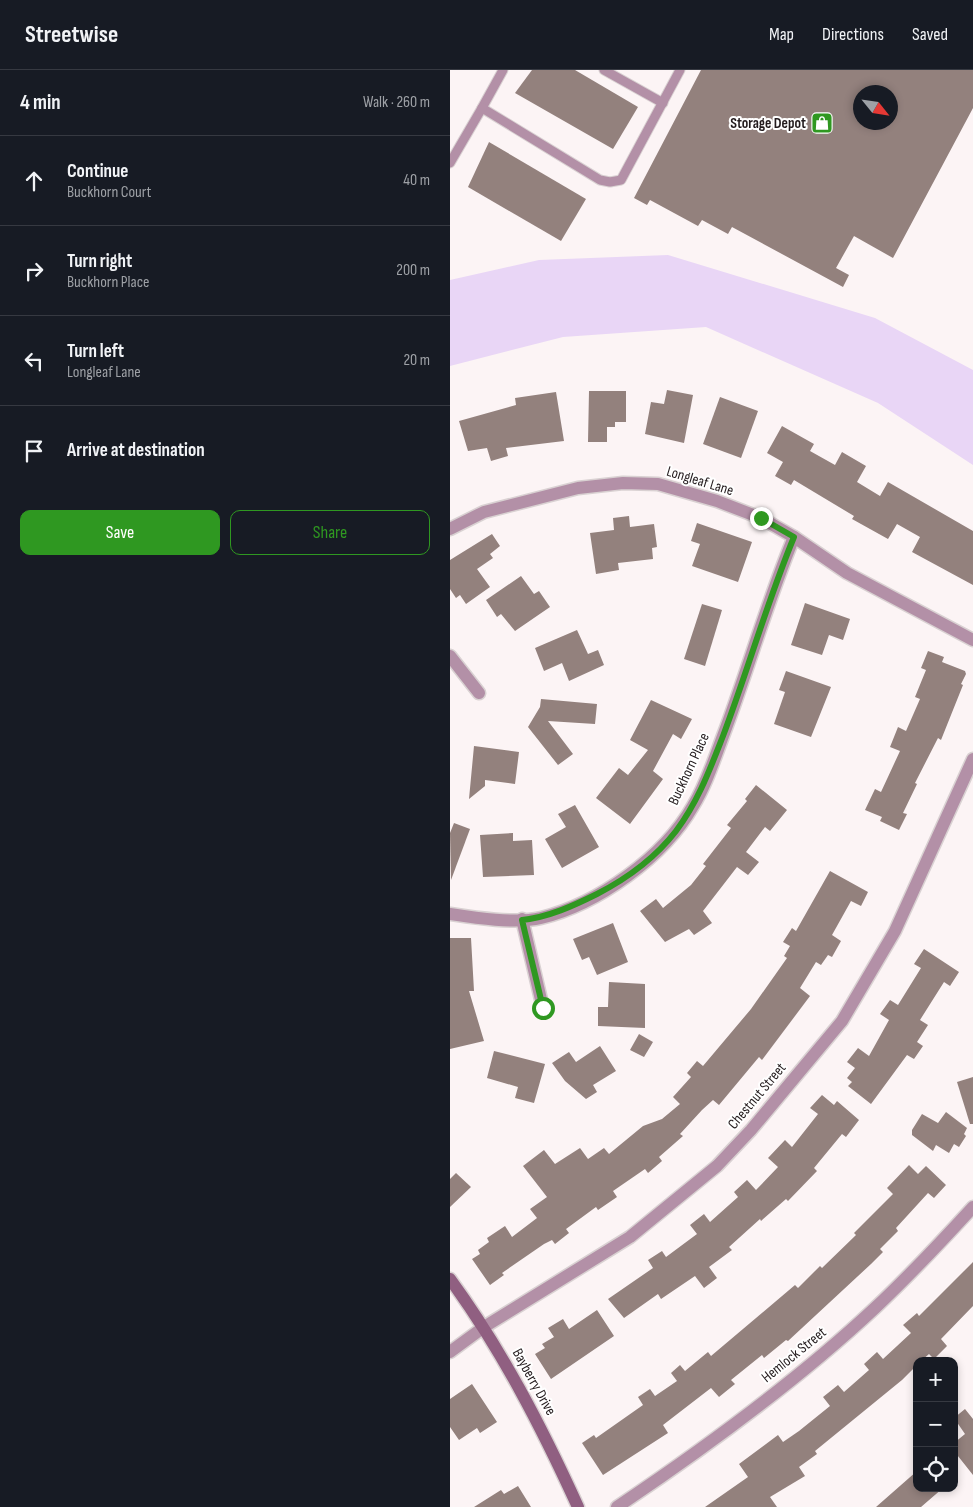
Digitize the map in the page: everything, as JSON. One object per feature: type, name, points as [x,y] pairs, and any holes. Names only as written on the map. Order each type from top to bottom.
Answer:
[{"type":"street","name":"Longleaf Lane","points":[[450,529],[484,512],[578,488],[623,483],[658,484],[717,501],[761,518],[794,537],[847,573],[973,640]]},
{"type":"street","name":"Buckhorn Place","points":[[450,914],[473,918],[522,920],[540,918],[576,905],[622,881],[675,832],[693,806],[707,777],[741,690],[771,592],[794,537]]},
{"type":"street","points":[[450,656],[479,693]]},
{"type":"street","name":"Chestnut Street","points":[[450,1352],[484,1327],[630,1237],[717,1166],[751,1130],[842,1021],[896,931],[973,758]]},
{"type":"street","points":[[522,920],[543,1008]]},
{"type":"street","name":"Hemlock Street","points":[[617,1507],[707,1444],[831,1347],[894,1290],[973,1207]]},
{"type":"street","name":"Bayberry Drive","points":[[450,1280],[484,1327],[525,1399],[578,1507]]},
{"type":"lane","points":[[450,162],[502,70]]},
{"type":"lane","points":[[604,70],[663,103]]},
{"type":"lane","points":[[482,108],[600,180],[610,182],[621,180],[680,70]]},
{"type":"shaded area","points":[[668,255],[875,318],[973,370],[973,465],[878,403],[706,327],[563,337],[450,366],[450,280],[539,260]]},
{"type":"building","points":[[532,70],[575,70],[638,107],[613,149],[515,93]]},
{"type":"building","points":[[701,70],[973,70],[973,108],[893,258],[854,236],[836,268],[849,275],[843,287],[732,227],[728,234],[702,220],[698,226],[650,200],[647,205],[634,198]]},
{"type":"building","points":[[489,142],[586,199],[561,241],[468,187]]},
{"type":"building","points":[[667,390],[693,395],[684,443],[645,434],[651,402],[664,404]]},
{"type":"building","points":[[589,391],[626,391],[626,422],[615,422],[615,427],[607,427],[607,442],[588,442]]},
{"type":"building","points":[[556,392],[564,441],[506,448],[508,456],[491,461],[487,448],[468,451],[459,421],[516,405],[515,398]]},
{"type":"building","points":[[720,397],[758,411],[741,458],[703,444]]},
{"type":"building","points":[[782,426],[814,444],[810,451],[835,465],[842,452],[866,466],[857,482],[880,496],[888,482],[973,531],[973,585],[912,552],[920,537],[897,524],[888,539],[852,519],[854,516],[794,480],[791,485],[775,476],[783,462],[767,453]]},
{"type":"building","points":[[629,516],[630,527],[654,524],[657,547],[652,548],[653,559],[618,563],[619,570],[596,574],[590,533],[614,530],[613,518]]},
{"type":"building","points":[[697,523],[752,542],[738,582],[692,566],[700,544],[691,541]]},
{"type":"building","points":[[492,534],[500,546],[490,554],[493,558],[477,569],[490,587],[466,604],[460,595],[456,598],[450,589],[450,560]]},
{"type":"building","points":[[521,576],[534,594],[539,591],[550,607],[515,631],[501,614],[497,617],[486,600]]},
{"type":"building","points":[[805,603],[850,619],[843,640],[829,635],[822,655],[791,645]]},
{"type":"building","points":[[702,604],[722,610],[705,666],[684,659]]},
{"type":"building","points":[[577,630],[588,654],[598,650],[604,665],[569,681],[562,663],[544,671],[535,648]]},
{"type":"building","points":[[928,651],[944,657],[942,662],[965,671],[966,674],[941,740],[938,738],[915,783],[917,784],[903,813],[907,814],[899,830],[880,821],[882,817],[865,810],[875,789],[881,792],[900,751],[890,747],[898,727],[906,731],[920,699],[915,697],[926,670],[921,668]]},
{"type":"building","points":[[786,671],[831,687],[811,737],[774,724],[785,692],[779,690]]},
{"type":"building","points":[[541,699],[597,704],[595,724],[548,721],[573,754],[558,765],[528,727],[540,707]]},
{"type":"building","points":[[651,700],[692,719],[681,739],[673,734],[653,771],[663,779],[630,824],[596,798],[619,768],[628,775],[648,750],[630,740]]},
{"type":"building","points":[[474,746],[519,752],[515,784],[485,780],[485,786],[469,799]]},
{"type":"building","points":[[756,785],[787,810],[770,831],[765,827],[746,852],[759,862],[748,875],[737,867],[703,911],[712,923],[694,935],[689,929],[665,942],[640,911],[656,899],[663,908],[691,885],[706,866],[703,864],[731,828],[727,825],[747,801],[745,799]]},
{"type":"building","points":[[575,805],[599,847],[562,868],[545,839],[566,827],[558,814]]},
{"type":"building","points":[[454,823],[470,829],[451,880],[450,833]]},
{"type":"building","points":[[513,833],[513,841],[532,840],[534,875],[483,877],[480,835]]},
{"type":"building","points":[[830,871],[868,892],[861,906],[851,901],[832,935],[841,941],[832,957],[828,955],[821,965],[816,962],[800,988],[810,996],[762,1060],[759,1057],[719,1105],[713,1100],[702,1110],[680,1134],[683,1136],[659,1157],[662,1161],[648,1173],[645,1169],[613,1191],[617,1197],[598,1210],[596,1207],[566,1229],[569,1233],[555,1244],[552,1240],[544,1244],[502,1273],[504,1275],[490,1285],[472,1259],[480,1254],[478,1250],[489,1242],[487,1238],[505,1226],[512,1237],[537,1218],[530,1209],[547,1197],[523,1166],[544,1150],[555,1164],[580,1148],[588,1159],[604,1148],[609,1154],[643,1126],[662,1119],[680,1104],[673,1097],[691,1077],[687,1073],[697,1061],[703,1066],[751,1009],[787,958],[784,956],[790,946],[783,942],[792,928],[796,931]]},
{"type":"building","points":[[613,923],[628,962],[597,975],[589,957],[582,960],[573,939]]},
{"type":"building","points":[[450,938],[471,938],[474,991],[469,991],[484,1041],[450,1049]]},
{"type":"building","points":[[924,949],[959,972],[950,986],[944,982],[920,1020],[928,1025],[917,1042],[923,1046],[914,1059],[907,1055],[871,1104],[848,1086],[852,1082],[847,1078],[855,1068],[847,1062],[858,1048],[869,1056],[889,1020],[880,1014],[890,1000],[898,1005],[921,968],[914,964]]},
{"type":"building","points":[[609,982],[645,984],[645,1028],[598,1026],[598,1007],[608,1007]]},
{"type":"building","points":[[639,1034],[653,1042],[644,1057],[630,1050]]},
{"type":"building","points":[[600,1046],[616,1071],[593,1085],[597,1092],[586,1099],[565,1081],[552,1063],[569,1052],[576,1062]]},
{"type":"building","points":[[494,1051],[545,1064],[534,1103],[515,1098],[518,1087],[487,1078]]},
{"type":"building","points":[[973,1077],[973,1124],[970,1124],[957,1082]]},
{"type":"building","points":[[822,1095],[834,1105],[837,1101],[859,1120],[846,1137],[842,1134],[814,1168],[817,1171],[788,1201],[786,1199],[761,1221],[760,1219],[729,1247],[732,1250],[709,1267],[717,1278],[704,1288],[695,1276],[661,1299],[658,1294],[624,1318],[608,1299],[653,1268],[648,1260],[662,1251],[666,1257],[697,1234],[690,1225],[704,1214],[710,1222],[738,1197],[734,1192],[747,1180],[756,1190],[778,1167],[768,1158],[785,1140],[792,1147],[818,1114],[810,1108]]},
{"type":"building","points":[[946,1112],[967,1128],[964,1134],[966,1136],[959,1147],[954,1144],[949,1153],[936,1145],[933,1151],[912,1135],[912,1130],[922,1114],[938,1123]]},
{"type":"building","points":[[909,1165],[918,1174],[926,1166],[946,1185],[934,1198],[928,1193],[896,1228],[898,1231],[880,1249],[883,1252],[788,1341],[786,1340],[764,1358],[762,1355],[731,1380],[735,1384],[719,1397],[711,1388],[663,1425],[668,1433],[603,1475],[582,1443],[594,1435],[596,1438],[643,1405],[638,1397],[650,1389],[655,1396],[677,1381],[671,1373],[680,1365],[685,1371],[708,1352],[711,1356],[795,1285],[798,1288],[820,1266],[822,1268],[856,1235],[854,1233],[893,1194],[887,1188]]},
{"type":"building","points":[[456,1173],[471,1187],[450,1207],[450,1179]]},
{"type":"building","points":[[973,1262],[973,1306],[941,1339],[947,1346],[936,1357],[932,1357],[929,1354],[926,1357],[913,1357],[913,1369],[902,1380],[815,1451],[817,1454],[799,1467],[805,1476],[770,1497],[777,1507],[705,1507],[748,1477],[739,1464],[778,1435],[783,1442],[830,1406],[823,1397],[838,1385],[844,1392],[869,1370],[864,1364],[877,1352],[883,1359],[911,1333],[903,1325],[917,1313],[919,1316]]},
{"type":"building","points":[[597,1310],[614,1336],[551,1379],[535,1354],[545,1348],[542,1344],[554,1337],[548,1328],[563,1319],[569,1329]]},
{"type":"building","points":[[472,1384],[497,1422],[480,1433],[477,1428],[459,1440],[450,1427],[450,1399]]},
{"type":"building","points":[[965,1409],[973,1419],[973,1475],[958,1456],[958,1440],[965,1434],[958,1424],[958,1415]]},
{"type":"building","points":[[913,1475],[913,1492],[938,1492],[921,1507],[876,1507]]},
{"type":"building","points":[[518,1486],[531,1507],[474,1507],[501,1490],[504,1494]]},
{"type":"place","name":"Storage Depot","points":[[822,123]]},
{"type":"route","points":[[543,1008],[522,920],[540,918],[576,905],[622,881],[659,849],[675,832],[693,806],[707,777],[741,690],[771,592],[794,537],[761,518]]}]
